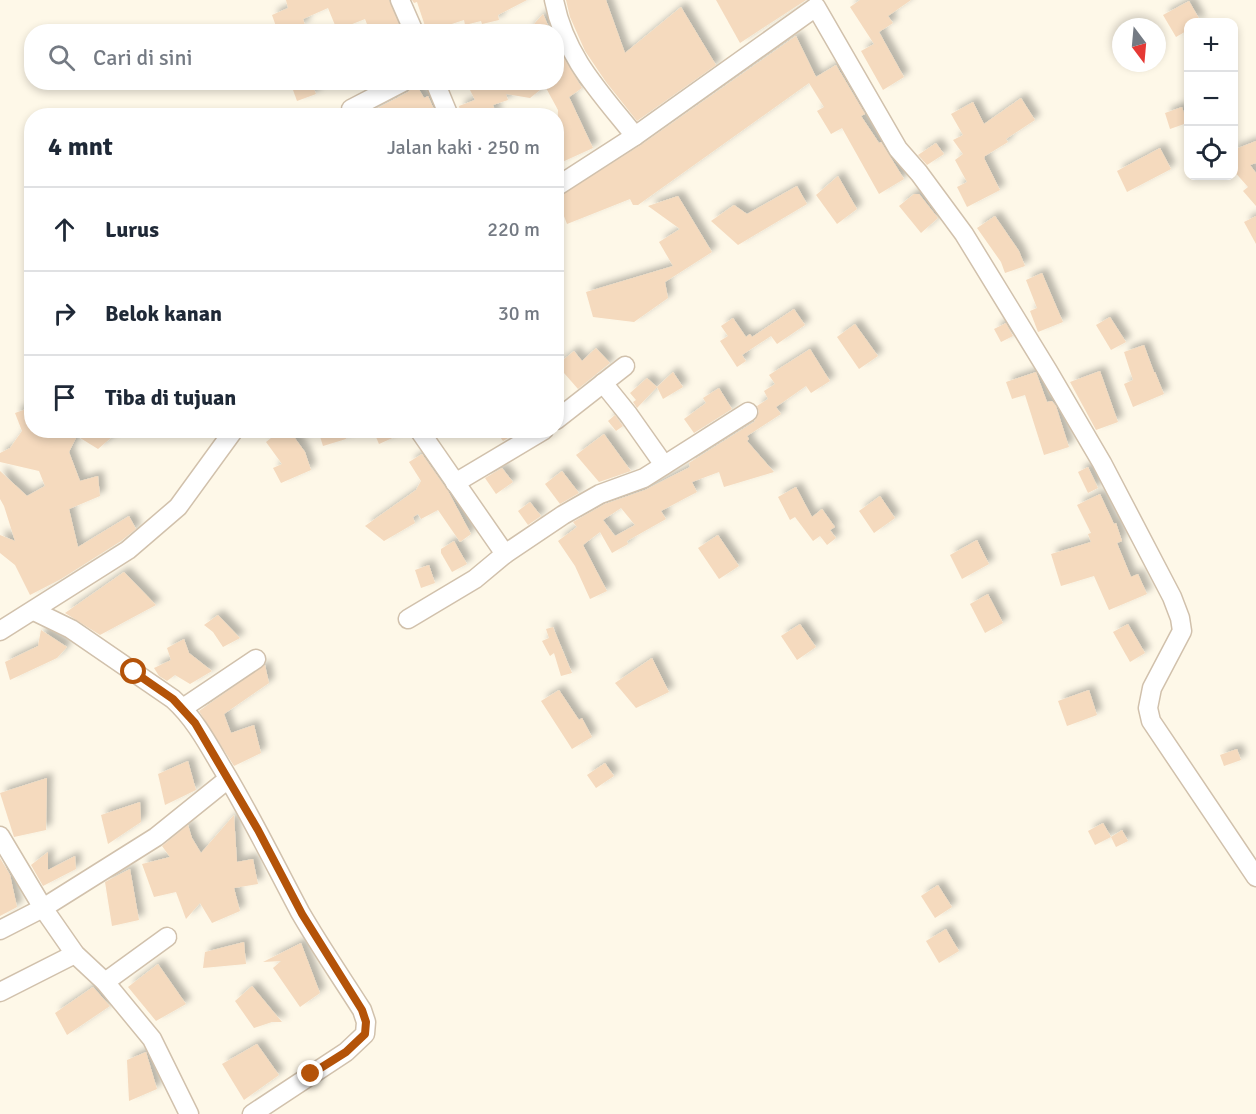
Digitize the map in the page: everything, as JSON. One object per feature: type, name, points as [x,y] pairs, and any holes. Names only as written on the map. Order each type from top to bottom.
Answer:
[{"type":"street","points":[[400,0],[410,24]]},
{"type":"street","points":[[554,0],[559,24]]},
{"type":"street","points":[[564,182],[635,136],[821,4],[898,149],[919,173],[964,234],[1048,371],[1102,463],[1172,597],[1182,631],[1152,688],[1148,708],[1151,721],[1256,877]]},
{"type":"street","points":[[564,35],[576,61],[635,136]]},
{"type":"street","points":[[353,108],[388,90]]},
{"type":"street","points":[[438,90],[446,108]]},
{"type":"street","points":[[564,414],[625,366]]},
{"type":"street","points":[[603,383],[664,465]]},
{"type":"street","points":[[408,619],[475,579],[505,554],[563,515],[600,494],[644,478],[748,412]]},
{"type":"street","points":[[0,631],[128,550],[178,507],[228,438]]},
{"type":"street","points":[[424,438],[505,554]]},
{"type":"street","points":[[455,483],[531,438]]},
{"type":"street","points":[[34,611],[71,629],[183,708],[195,723],[228,778],[302,914],[362,1010],[366,1022],[365,1034],[346,1052],[252,1114]]},
{"type":"street","points":[[183,708],[256,659]]},
{"type":"street","points":[[0,930],[43,908],[156,837],[228,778]]},
{"type":"street","points":[[0,836],[43,908],[75,954],[105,982],[152,1039],[189,1114]]},
{"type":"street","points":[[105,982],[167,937]]},
{"type":"street","points":[[0,992],[75,954]]},
{"type":"building","points":[[286,0],[389,0],[399,24],[367,24],[365,19],[352,24],[335,24],[328,8],[303,19],[305,24],[275,24],[272,15],[288,8]]},
{"type":"building","points":[[412,0],[527,0],[498,15],[499,20],[482,24],[481,21],[465,24],[464,20],[452,24],[424,24],[417,2],[414,3]]},
{"type":"building","points":[[566,0],[606,0],[625,53],[681,7],[716,65],[637,121],[585,51],[570,17]]},
{"type":"building","points":[[716,0],[806,0],[740,43]]},
{"type":"building","points":[[860,0],[911,0],[888,16],[893,23],[879,32],[904,77],[883,90],[861,51],[874,44],[850,7]]},
{"type":"building","points":[[1189,1],[1199,18],[1184,18],[1184,32],[1176,37],[1163,15]]},
{"type":"building","points":[[543,14],[547,24],[534,24]]},
{"type":"building","points":[[796,36],[816,77],[836,65],[865,114],[861,116],[879,143],[881,142],[904,179],[879,194],[842,128],[831,134],[817,111],[824,107],[809,83],[638,205],[633,205],[630,199],[567,224],[564,216],[564,194],[641,145]]},
{"type":"building","points":[[564,58],[582,88],[569,97],[593,148],[564,161],[564,108],[557,108],[547,90],[564,90]]},
{"type":"building","points":[[293,90],[314,90],[316,94],[297,101]]},
{"type":"building","points":[[419,90],[424,98],[428,96],[433,108],[378,108],[408,92]]},
{"type":"building","points":[[470,90],[540,90],[530,98],[506,94],[508,100],[493,105],[494,108],[459,108],[459,106],[475,100]]},
{"type":"building","points":[[1021,98],[1035,120],[1006,139],[1008,142],[985,156],[1000,190],[967,207],[957,187],[967,182],[955,160],[963,154],[953,140],[963,135],[951,114],[973,102],[984,124]]},
{"type":"building","points":[[1182,107],[1184,124],[1170,129],[1165,113]]},
{"type":"building","points":[[1256,141],[1256,163],[1250,165],[1256,173],[1256,206],[1243,191],[1248,187],[1238,176],[1238,148]]},
{"type":"building","points":[[936,143],[944,154],[927,165],[918,155]]},
{"type":"building","points":[[1160,148],[1171,169],[1127,192],[1117,171]]},
{"type":"building","points":[[838,176],[857,209],[837,224],[816,195]]},
{"type":"building","points":[[797,186],[807,204],[738,245],[711,221],[734,205],[747,214]]},
{"type":"building","points":[[914,194],[919,194],[938,218],[921,233],[899,206]]},
{"type":"building","points":[[678,196],[712,252],[665,282],[668,298],[634,322],[593,317],[586,292],[673,266],[659,242],[680,229],[648,206]]},
{"type":"building","points":[[995,216],[1019,251],[1025,266],[1005,273],[1001,262],[977,228]]},
{"type":"building","points":[[1256,216],[1256,244],[1244,222]]},
{"type":"building","points":[[1042,273],[1063,322],[1038,332],[1030,311],[1037,308],[1026,280]]},
{"type":"building","points":[[794,309],[805,325],[777,344],[771,336],[742,355],[746,361],[737,367],[720,341],[728,336],[721,326],[733,318],[746,337],[750,334],[752,337]]},
{"type":"building","points":[[1110,317],[1126,342],[1111,350],[1096,325]]},
{"type":"building","points":[[1006,323],[1013,336],[1001,342],[994,329]]},
{"type":"building","points":[[855,324],[878,356],[859,369],[837,337]]},
{"type":"building","points":[[1144,345],[1164,394],[1133,407],[1124,384],[1133,380],[1124,352]]},
{"type":"building","points":[[596,348],[610,363],[578,389],[564,373],[564,359],[574,351],[582,361]]},
{"type":"building","points":[[810,349],[830,381],[811,393],[806,386],[776,407],[781,414],[747,436],[749,439],[747,441],[774,472],[724,487],[719,472],[692,482],[697,492],[661,511],[666,519],[627,541],[628,544],[612,553],[600,532],[583,545],[607,591],[590,599],[575,566],[558,541],[577,527],[573,522],[605,504],[645,490],[690,467],[689,463],[754,422],[759,412],[757,406],[768,399],[764,391],[775,384],[769,375]],"holes":[[[621,508],[635,525],[615,536],[603,520]]]},
{"type":"building","points":[[1100,371],[1118,422],[1096,430],[1070,382]]},
{"type":"building","points":[[673,372],[683,387],[663,399],[657,387]]},
{"type":"building","points":[[1036,372],[1047,402],[1052,401],[1056,406],[1069,447],[1044,455],[1025,395],[1012,399],[1006,382]]},
{"type":"building","points":[[647,378],[657,387],[637,408],[633,402],[636,400],[630,393]]},
{"type":"building","points":[[719,388],[732,409],[694,433],[684,419],[706,403],[703,398]]},
{"type":"building","points":[[24,410],[24,438],[76,438],[69,452],[80,481],[98,476],[100,496],[69,509],[78,547],[129,516],[136,529],[61,579],[30,595],[15,565],[0,553],[0,535],[15,541],[0,499],[0,471],[27,496],[45,486],[39,471],[0,462],[0,453],[10,448],[22,431],[15,413]]},
{"type":"building","points":[[615,415],[623,426],[616,431],[608,421]]},
{"type":"building","points":[[604,434],[631,471],[599,482],[576,455]]},
{"type":"building","points":[[80,438],[111,438],[98,449]]},
{"type":"building","points":[[271,438],[295,438],[305,452],[311,470],[281,483],[273,468],[282,464],[266,442]]},
{"type":"building","points":[[320,438],[346,438],[346,439],[323,446]]},
{"type":"building","points":[[376,438],[392,438],[379,444]]},
{"type":"building","points":[[422,454],[448,491],[471,534],[460,542],[438,510],[421,519],[418,514],[413,517],[415,523],[384,541],[365,526],[416,490],[421,481],[409,462]]},
{"type":"building","points":[[1088,467],[1098,488],[1088,493],[1078,472]]},
{"type":"building","points":[[502,468],[513,482],[496,494],[485,478]]},
{"type":"building","points":[[562,471],[579,493],[560,504],[545,484]]},
{"type":"building","points":[[796,487],[812,517],[822,509],[835,527],[830,530],[836,538],[827,545],[820,536],[813,541],[795,517],[790,520],[778,497]]},
{"type":"building","points":[[1100,494],[1114,524],[1116,523],[1122,541],[1117,543],[1131,577],[1138,574],[1147,594],[1109,610],[1094,576],[1061,586],[1051,554],[1091,542],[1088,534],[1091,533],[1077,505]]},
{"type":"building","points":[[880,496],[895,518],[874,533],[859,511]]},
{"type":"building","points":[[530,502],[541,516],[528,525],[518,511]]},
{"type":"building","points":[[718,535],[739,566],[719,579],[698,548]]},
{"type":"building","points":[[977,540],[989,564],[962,579],[950,555]]},
{"type":"building","points":[[454,541],[467,564],[452,572],[441,549]]},
{"type":"building","points":[[429,565],[435,583],[421,588],[415,570]]},
{"type":"building","points":[[124,572],[156,605],[100,635],[65,613]]},
{"type":"building","points":[[988,594],[1003,623],[985,633],[970,604]]},
{"type":"building","points":[[218,615],[240,638],[223,647],[213,632],[204,625]]},
{"type":"building","points":[[800,624],[816,647],[797,660],[781,636]]},
{"type":"building","points":[[1128,624],[1145,653],[1130,662],[1113,632]]},
{"type":"building","points":[[553,627],[572,673],[561,676],[554,653],[550,656],[542,641],[549,638],[546,629]]},
{"type":"building","points":[[41,630],[67,647],[57,658],[10,680],[5,662],[38,646]]},
{"type":"building","points":[[184,639],[189,653],[212,671],[190,684],[175,675],[167,681],[159,676],[154,668],[171,660],[167,648]]},
{"type":"building","points":[[652,658],[669,692],[636,708],[615,683]]},
{"type":"building","points":[[265,665],[269,683],[224,714],[231,733],[254,725],[261,753],[234,766],[199,711]]},
{"type":"building","points":[[559,690],[579,720],[582,718],[592,737],[572,749],[541,701]]},
{"type":"building","points":[[1089,690],[1097,715],[1067,726],[1058,701]]},
{"type":"building","points":[[1237,749],[1241,760],[1224,766],[1220,755]]},
{"type":"building","points":[[188,761],[196,790],[165,805],[158,774]]},
{"type":"building","points":[[605,763],[614,776],[596,788],[587,775]]},
{"type":"building","points":[[47,778],[46,830],[14,837],[0,793]]},
{"type":"building","points":[[140,802],[141,822],[108,844],[101,815]]},
{"type":"building","points":[[234,815],[237,862],[253,859],[258,884],[234,888],[240,911],[212,923],[200,903],[186,919],[176,892],[154,897],[142,864],[170,857],[162,846],[188,825],[192,838],[201,853]]},
{"type":"building","points":[[1103,823],[1111,837],[1095,845],[1088,831]]},
{"type":"building","points":[[1122,830],[1128,841],[1116,847],[1111,837]]},
{"type":"building","points":[[48,852],[48,870],[75,856],[76,869],[43,886],[31,865]]},
{"type":"building","points":[[0,858],[10,875],[17,907],[0,916]]},
{"type":"building","points":[[130,869],[139,920],[112,926],[105,882]]},
{"type":"building","points":[[938,885],[952,907],[935,918],[921,896]]},
{"type":"building","points":[[946,929],[959,951],[939,963],[926,941]]},
{"type":"building","points":[[244,942],[246,964],[203,968],[205,952]]},
{"type":"building","points":[[301,943],[320,993],[300,1007],[273,968],[281,961],[263,962]]},
{"type":"building","points":[[158,964],[186,1004],[156,1021],[128,987]]},
{"type":"building","points":[[252,986],[282,1022],[272,1022],[254,1028],[235,1001]]},
{"type":"building","points":[[93,987],[110,1006],[67,1035],[55,1013]]},
{"type":"building","points":[[257,1044],[279,1075],[244,1100],[222,1064]]},
{"type":"building","points":[[146,1052],[157,1089],[129,1101],[127,1060]]},
{"type":"route","points":[[134,672],[173,699],[195,723],[258,830],[302,914],[362,1010],[366,1022],[365,1034],[346,1052],[311,1074]]}]
